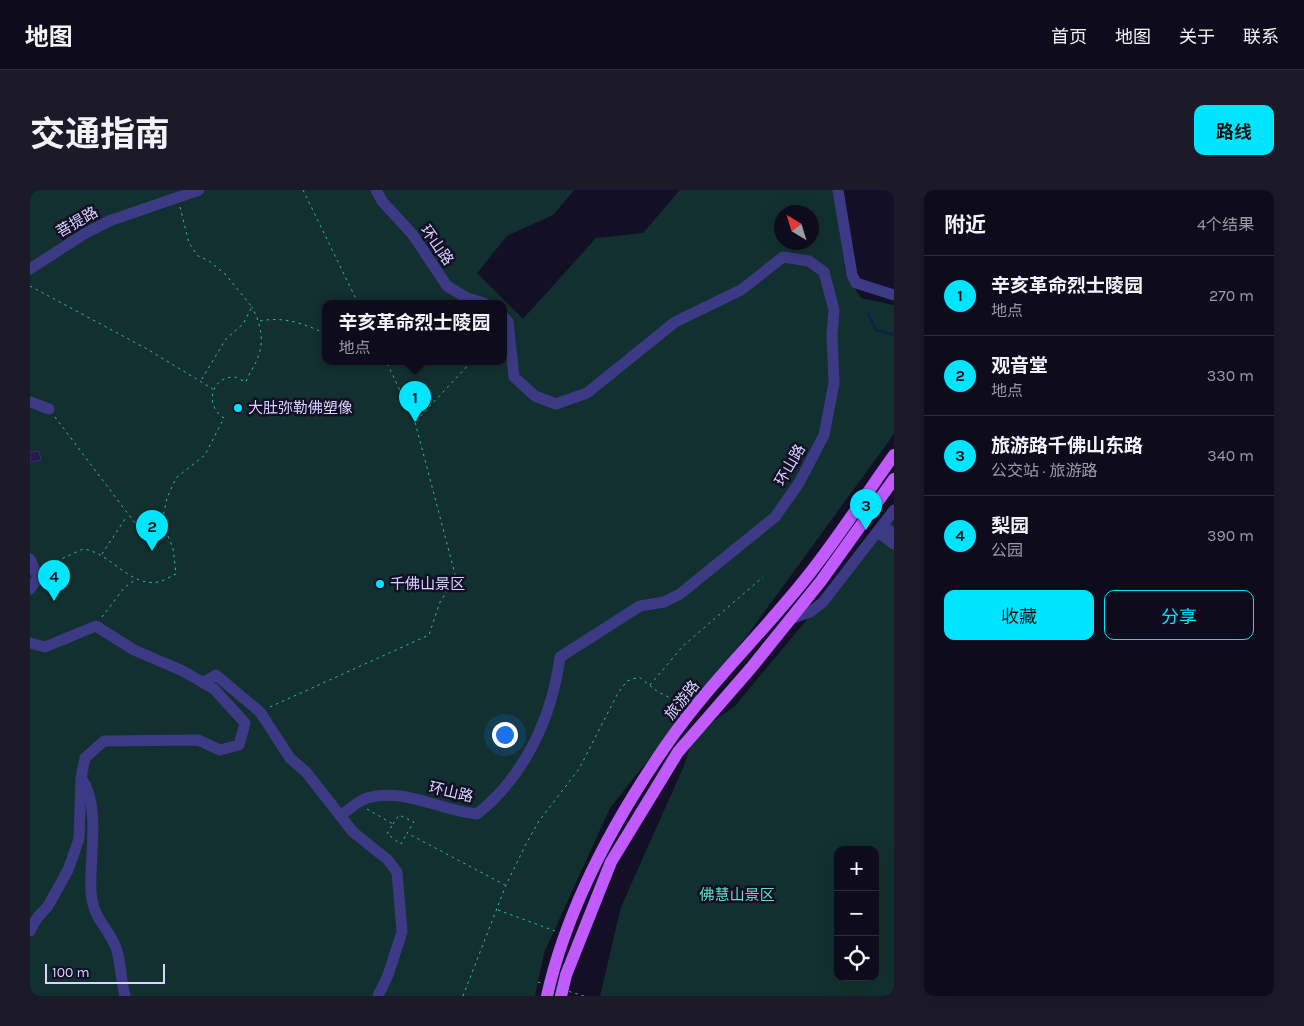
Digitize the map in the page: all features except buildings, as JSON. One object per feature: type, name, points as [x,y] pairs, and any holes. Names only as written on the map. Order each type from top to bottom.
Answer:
[{"type":"main road","name":"旅游路","points":[[547,996],[553,971],[566,935],[597,858],[667,744],[694,709],[810,573],[894,455]]},
{"type":"main road","name":"旅游路","points":[[561,996],[566,975],[611,862],[678,752],[821,581],[894,478]]},
{"type":"street","name":"菩提路","points":[[30,269],[84,234],[109,221],[199,190]]},
{"type":"street","name":"环山路","points":[[376,190],[382,201],[413,235],[447,286],[474,300]]},
{"type":"street","points":[[838,190],[852,275],[856,283],[894,295]]},
{"type":"street","name":"环山路","points":[[341,815],[366,798],[387,796],[430,802],[461,813],[477,814],[497,798],[537,741],[557,677],[560,657],[640,606],[664,602],[680,594],[775,517],[799,483],[824,435],[834,383],[832,335],[834,310],[824,272],[809,260],[783,257],[741,290],[675,322],[587,393],[556,404],[535,396],[514,377],[507,321]]},
{"type":"street","points":[[30,402],[48,409]]},
{"type":"street","points":[[790,619],[810,612],[823,602],[894,510]]},
{"type":"street","points":[[881,529],[894,534]]},
{"type":"street","points":[[881,529],[894,544]]},
{"type":"street","points":[[30,559],[38,578],[30,589]]},
{"type":"street","points":[[30,643],[45,647],[96,626],[134,650],[182,671],[214,689],[246,723],[239,744],[220,750],[198,740],[104,741],[85,758],[81,778],[80,839],[68,870],[48,906],[37,918],[30,931]]},
{"type":"street","points":[[203,683],[216,675],[260,712],[290,758],[306,772],[353,832],[388,860],[397,872],[402,932],[388,975],[378,996]]},
{"type":"street","points":[[81,778],[90,790],[92,831],[91,893],[96,917],[117,949],[125,996]]},
{"type":"path","points":[[303,190],[357,300]]},
{"type":"path","points":[[38,578],[59,560],[83,549],[102,554],[136,579],[158,582],[176,574],[173,548],[162,522],[167,498],[176,478],[205,455],[224,418],[216,413],[211,402],[213,390],[222,381],[235,377],[246,382],[251,368],[258,358],[262,327],[260,322],[252,307],[226,275],[209,261],[198,256],[189,243],[177,199]]},
{"type":"path","points":[[30,286],[147,349],[213,390]]},
{"type":"path","points":[[200,382],[226,339],[244,324],[252,307]]},
{"type":"path","points":[[260,322],[272,318],[300,322],[322,332]]},
{"type":"path","points":[[260,712],[429,635],[440,602],[456,578],[415,422],[388,365]]},
{"type":"path","points":[[415,422],[468,365]]},
{"type":"path","points":[[48,409],[78,444],[127,515],[138,527],[152,517],[162,522]]},
{"type":"path","points":[[102,554],[127,515]]},
{"type":"path","points":[[650,686],[683,646],[762,577]]},
{"type":"path","points":[[96,626],[124,588],[136,579]]},
{"type":"path","points":[[463,996],[506,885],[539,821],[579,769],[618,693],[627,681],[639,676],[658,692],[694,709]]},
{"type":"path","points":[[358,803],[393,824]]},
{"type":"path","points":[[399,814],[414,822],[407,833],[401,844],[386,834],[399,814]]},
{"type":"path","points":[[407,833],[506,885]]},
{"type":"path","points":[[497,910],[566,935]]},
{"type":"path","points":[[538,982],[584,996]]},
{"type":"green space","name":"千佛山景区","points":[[30,190],[574,190],[553,215],[507,236],[477,273],[504,300],[322,300],[322,365],[507,365],[507,303],[523,319],[596,238],[643,233],[680,190],[833,190],[846,275],[861,298],[894,305],[894,434],[749,633],[610,808],[544,953],[535,996],[30,996]]},
{"type":"green space","name":"佛慧山景区","points":[[894,515],[894,996],[600,996],[621,907],[683,768],[695,734],[734,707]]},
{"type":"waterway","points":[[868,314],[876,330],[894,335]]},
{"type":"place","name":"大肚弥勒佛塑像","points":[[238,408]]},
{"type":"place","name":"辛亥革命烈士陵园","points":[[415,422]]},
{"type":"place","name":"旅游路千佛山东路","points":[[866,530]]},
{"type":"place","name":"观音堂","points":[[152,551]]},
{"type":"place","name":"千佛山景区","points":[[380,584]]},
{"type":"place","name":"梨园","points":[[54,601]]}]
